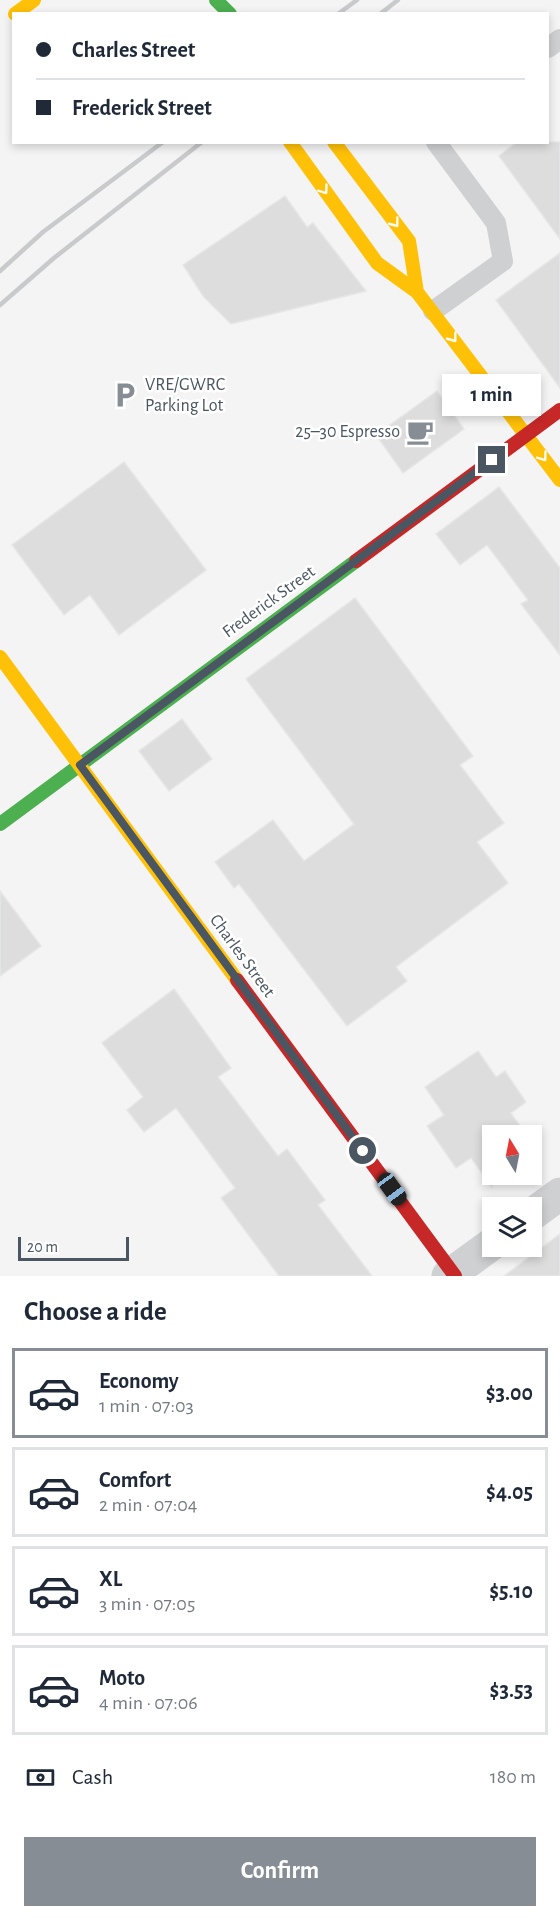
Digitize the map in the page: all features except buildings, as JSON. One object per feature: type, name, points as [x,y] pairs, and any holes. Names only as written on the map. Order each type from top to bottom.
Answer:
[{"type":"street","points":[[17,12],[34,0]]},
{"type":"street","points":[[216,0],[228,12]]},
{"type":"street","points":[[291,144],[377,263],[417,291],[560,480]]},
{"type":"street","points":[[336,144],[409,241],[417,291]]},
{"type":"street","name":"Frederick Street","points":[[0,824],[560,410]]},
{"type":"street","name":"Charles Street","points":[[0,657],[452,1275]]},
{"type":"street","points":[[542,1207],[560,1194]]},
{"type":"street","points":[[452,1275],[482,1252]]},
{"type":"lane","points":[[433,311],[503,261],[496,223],[437,144]]},
{"type":"railway","points":[[341,12],[357,0]]},
{"type":"railway","points":[[383,12],[398,0]]},
{"type":"railway","points":[[0,271],[43,232],[160,144]]},
{"type":"railway","points":[[0,305],[54,258],[199,144]]},
{"type":"traffic: fast","points":[[216,0],[228,12]]},
{"type":"traffic: fast","points":[[0,824],[356,561]]},
{"type":"traffic: slow","points":[[18,12],[34,0]]},
{"type":"traffic: slow","points":[[291,144],[377,263],[417,292],[560,480]]},
{"type":"traffic: slow","points":[[336,144],[409,241],[417,292]]},
{"type":"traffic: slow","points":[[0,657],[237,980]]},
{"type":"traffic: jam","points":[[356,561],[560,410]]},
{"type":"traffic: jam","points":[[237,980],[455,1276]]},
{"type":"place","name":"VRE/GWRC Parking Lot","points":[[125,395]]},
{"type":"place","name":"25–30 Espresso","points":[[420,432]]},
{"type":"route","points":[[363,1151],[80,765],[492,460]]}]
